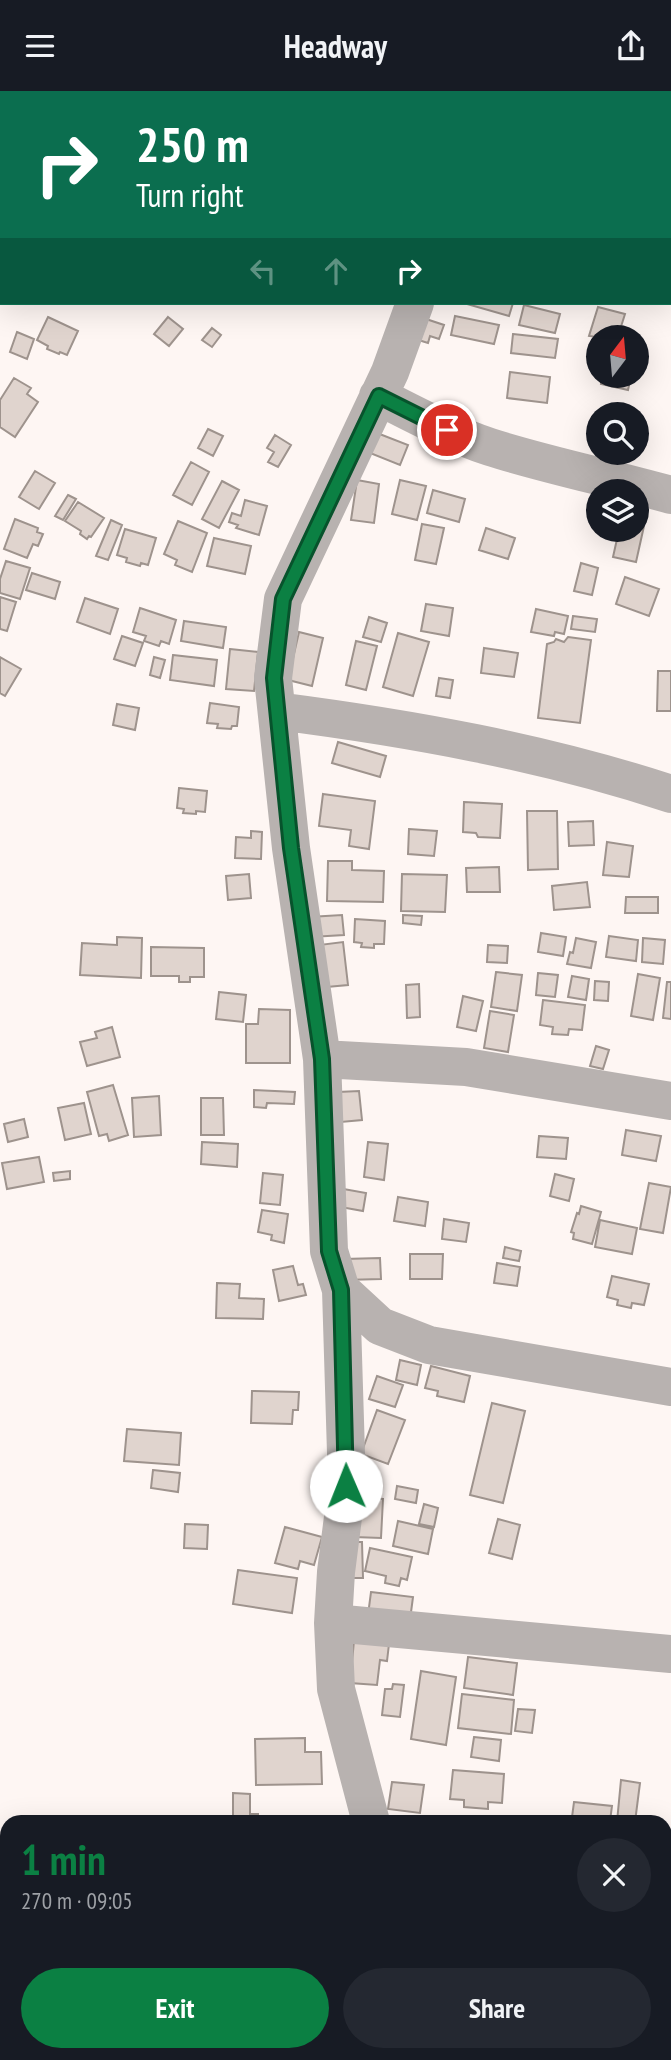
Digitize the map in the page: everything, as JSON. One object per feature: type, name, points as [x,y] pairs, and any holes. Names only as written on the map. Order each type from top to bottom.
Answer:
[{"type":"street","points":[[369,1815],[336,1689],[333,1623],[346,1486],[341,1290],[329,1251],[322,1059],[291,848],[274,678],[283,599],[390,372],[414,305]]},
{"type":"street","points":[[379,396],[427,422],[488,446],[547,464],[671,495]]},
{"type":"street","points":[[277,711],[373,725],[525,755],[610,774],[671,795]]},
{"type":"street","points":[[322,1059],[466,1067],[671,1101]]},
{"type":"street","points":[[341,1290],[380,1326],[429,1345],[671,1387]]},
{"type":"street","points":[[333,1623],[671,1654]]},
{"type":"building","points":[[470,305],[512,305],[509,316]]},
{"type":"building","points":[[524,305],[560,314],[555,333],[519,325]]},
{"type":"building","points":[[598,307],[625,314],[622,325],[592,325]]},
{"type":"building","points":[[455,316],[499,325],[494,344],[451,335]]},
{"type":"building","points":[[48,317],[78,331],[67,355],[47,349],[48,346],[37,340]]},
{"type":"building","points":[[168,317],[183,329],[169,346],[154,334]]},
{"type":"building","points":[[420,317],[444,325],[439,339],[430,336],[428,343],[412,338]]},
{"type":"building","points":[[212,328],[221,335],[212,347],[202,340]]},
{"type":"building","points":[[17,332],[34,339],[27,359],[10,352]]},
{"type":"building","points":[[513,334],[558,339],[555,358],[511,353]]},
{"type":"building","points":[[510,372],[550,377],[547,403],[507,398]]},
{"type":"building","points":[[14,378],[31,388],[27,394],[38,402],[15,437],[0,427],[0,400]]},
{"type":"building","points":[[208,429],[223,436],[213,456],[198,448]]},
{"type":"building","points":[[377,433],[408,445],[400,465],[370,453]]},
{"type":"building","points":[[275,435],[291,445],[278,467],[268,462],[274,452],[267,448]]},
{"type":"building","points":[[191,462],[209,472],[192,505],[173,495]]},
{"type":"building","points":[[35,471],[55,483],[39,509],[19,497]]},
{"type":"building","points":[[357,480],[379,484],[374,523],[351,520]]},
{"type":"building","points":[[400,480],[426,486],[417,520],[392,514]]},
{"type":"building","points":[[222,481],[239,490],[219,528],[202,519]]},
{"type":"building","points":[[433,490],[465,499],[459,522],[427,513]]},
{"type":"building","points":[[68,495],[76,499],[63,520],[55,516]]},
{"type":"building","points":[[245,500],[267,506],[259,535],[236,528],[238,525],[229,522],[232,513],[241,516]]},
{"type":"building","points":[[78,502],[104,518],[87,539],[80,534],[81,531],[65,521]]},
{"type":"building","points":[[15,519],[38,528],[37,532],[43,534],[38,546],[33,544],[27,558],[4,549]]},
{"type":"building","points":[[111,520],[122,525],[108,560],[96,556]]},
{"type":"building","points":[[178,521],[207,533],[192,572],[175,565],[177,560],[164,554]]},
{"type":"building","points":[[422,524],[444,528],[436,564],[415,560]]},
{"type":"building","points":[[486,528],[515,538],[508,559],[479,550]]},
{"type":"building","points":[[125,529],[156,538],[148,565],[126,562],[127,558],[117,555]]},
{"type":"building","points":[[214,538],[251,546],[245,574],[207,566]]},
{"type":"building","points":[[616,542],[640,542],[636,562],[613,557]]},
{"type":"building","points":[[6,561],[30,568],[20,599],[0,593],[0,579]]},
{"type":"building","points":[[581,563],[598,568],[592,595],[574,591]]},
{"type":"building","points":[[32,573],[60,582],[55,599],[26,590]]},
{"type":"building","points":[[625,577],[659,589],[649,616],[616,604]]},
{"type":"building","points":[[0,597],[16,602],[7,631],[0,629]]},
{"type":"building","points":[[85,598],[118,609],[110,634],[77,622]]},
{"type":"building","points":[[426,604],[453,608],[449,636],[421,631]]},
{"type":"building","points":[[140,608],[176,620],[169,644],[161,641],[159,646],[144,641],[146,636],[133,632]]},
{"type":"building","points":[[536,609],[568,616],[564,634],[555,632],[554,636],[531,632]]},
{"type":"building","points":[[573,616],[597,619],[595,632],[571,629]]},
{"type":"building","points":[[369,617],[387,623],[381,642],[363,637]]},
{"type":"building","points":[[184,621],[226,627],[223,648],[181,641]]},
{"type":"building","points":[[299,632],[323,638],[312,686],[288,680]]},
{"type":"building","points":[[398,633],[429,642],[413,696],[383,687]]},
{"type":"building","points":[[122,636],[143,643],[135,666],[114,659]]},
{"type":"building","points":[[568,637],[591,640],[580,723],[538,718],[547,644],[556,639],[564,642]]},
{"type":"building","points":[[356,641],[377,646],[366,690],[346,685]]},
{"type":"building","points":[[484,648],[518,653],[514,677],[481,673]]},
{"type":"building","points":[[230,649],[258,652],[254,691],[226,689]]},
{"type":"building","points":[[173,655],[217,660],[214,686],[170,680]]},
{"type":"building","points":[[0,657],[21,669],[5,696],[0,693]]},
{"type":"building","points":[[154,657],[165,660],[160,678],[150,675]]},
{"type":"building","points":[[658,671],[671,671],[671,711],[657,711]]},
{"type":"building","points":[[439,678],[453,680],[450,698],[436,696]]},
{"type":"building","points":[[210,703],[239,707],[237,726],[232,726],[231,729],[217,728],[218,724],[207,723]]},
{"type":"building","points":[[117,704],[139,708],[135,730],[113,725]]},
{"type":"building","points":[[338,742],[386,756],[380,777],[332,763]]},
{"type":"building","points":[[179,788],[207,791],[205,812],[183,813],[184,809],[177,808]]},
{"type":"building","points":[[323,794],[375,801],[369,849],[349,846],[351,830],[319,826]]},
{"type":"building","points":[[464,802],[502,804],[500,838],[478,837],[476,833],[463,832]]},
{"type":"building","points":[[527,811],[557,811],[558,869],[528,870]]},
{"type":"building","points":[[593,821],[594,845],[569,846],[568,822]]},
{"type":"building","points":[[409,829],[437,831],[434,856],[408,854]]},
{"type":"building","points":[[251,831],[262,832],[261,859],[235,858],[236,837],[251,838]]},
{"type":"building","points":[[607,842],[633,846],[629,877],[603,875]]},
{"type":"building","points":[[328,861],[352,861],[352,870],[384,871],[383,902],[327,901]]},
{"type":"building","points":[[499,867],[500,892],[467,892],[466,868]]},
{"type":"building","points":[[249,874],[251,898],[228,900],[226,876]]},
{"type":"building","points":[[402,874],[447,875],[445,912],[401,911]]},
{"type":"building","points":[[587,882],[590,907],[554,910],[552,886]]},
{"type":"building","points":[[626,897],[658,897],[658,913],[625,913]]},
{"type":"building","points":[[342,915],[344,935],[311,937],[309,917]]},
{"type":"building","points":[[403,915],[422,916],[421,925],[403,923]]},
{"type":"building","points":[[355,919],[385,921],[384,944],[374,944],[374,948],[361,947],[362,943],[354,942]]},
{"type":"building","points":[[541,933],[566,937],[563,956],[538,952]]},
{"type":"building","points":[[609,936],[638,940],[636,961],[606,957]]},
{"type":"building","points":[[117,937],[142,938],[141,978],[80,975],[82,943],[117,945]]},
{"type":"building","points":[[576,938],[596,942],[591,968],[567,964]]},
{"type":"building","points":[[643,938],[665,940],[663,964],[642,962]]},
{"type":"building","points":[[343,942],[348,985],[316,988],[311,946]]},
{"type":"building","points":[[488,945],[508,946],[507,963],[487,962]]},
{"type":"building","points":[[151,947],[204,948],[204,977],[190,977],[190,982],[179,982],[179,976],[151,976]]},
{"type":"building","points":[[496,972],[522,975],[517,1011],[491,1007]]},
{"type":"building","points":[[538,973],[558,975],[555,997],[536,995]]},
{"type":"building","points":[[638,974],[660,978],[653,1020],[631,1016]]},
{"type":"building","points":[[572,976],[589,979],[586,1000],[568,997]]},
{"type":"building","points":[[595,981],[609,982],[608,1001],[594,1000]]},
{"type":"building","points":[[667,982],[671,982],[671,1019],[663,1018]]},
{"type":"building","points":[[419,984],[420,1017],[407,1018],[406,985]]},
{"type":"building","points":[[219,992],[246,995],[243,1022],[216,1019]]},
{"type":"building","points":[[463,996],[483,1001],[476,1031],[457,1027]]},
{"type":"building","points":[[543,1000],[585,1005],[582,1030],[569,1029],[568,1035],[552,1034],[553,1027],[540,1025]]},
{"type":"building","points":[[259,1009],[290,1010],[290,1063],[246,1063],[246,1024],[258,1024]]},
{"type":"building","points":[[490,1011],[514,1015],[508,1052],[484,1048]]},
{"type":"building","points":[[112,1027],[120,1057],[87,1066],[80,1042],[97,1038],[95,1032]]},
{"type":"building","points":[[596,1046],[609,1050],[603,1069],[590,1066]]},
{"type":"building","points":[[113,1085],[128,1135],[109,1141],[107,1134],[99,1136],[87,1092]]},
{"type":"building","points":[[254,1090],[295,1092],[294,1104],[267,1103],[266,1108],[254,1107]]},
{"type":"building","points":[[359,1091],[362,1120],[341,1122],[338,1092]]},
{"type":"building","points":[[159,1096],[161,1135],[134,1137],[132,1098]]},
{"type":"building","points":[[201,1098],[223,1098],[224,1135],[201,1135]]},
{"type":"building","points":[[84,1103],[91,1134],[65,1140],[58,1108]]},
{"type":"building","points":[[24,1119],[28,1137],[8,1142],[4,1124]]},
{"type":"building","points":[[626,1130],[661,1136],[656,1161],[622,1155]]},
{"type":"building","points":[[539,1136],[568,1138],[566,1159],[537,1157]]},
{"type":"building","points":[[202,1142],[238,1144],[237,1167],[201,1164]]},
{"type":"building","points":[[368,1142],[388,1144],[384,1180],[364,1177]]},
{"type":"building","points":[[39,1157],[44,1182],[7,1189],[2,1163]]},
{"type":"building","points":[[70,1171],[70,1179],[54,1181],[53,1173]]},
{"type":"building","points":[[263,1173],[283,1175],[280,1205],[260,1203]]},
{"type":"building","points":[[555,1174],[574,1179],[569,1201],[550,1196]]},
{"type":"building","points":[[649,1183],[671,1187],[663,1233],[640,1229]]},
{"type":"building","points":[[338,1188],[366,1193],[363,1211],[335,1206]]},
{"type":"building","points":[[398,1197],[428,1202],[425,1226],[394,1221]]},
{"type":"building","points":[[581,1206],[601,1212],[592,1244],[573,1239],[574,1233],[571,1232]]},
{"type":"building","points":[[262,1210],[288,1214],[284,1243],[271,1240],[272,1235],[258,1232]]},
{"type":"building","points":[[444,1219],[469,1223],[466,1242],[442,1239]]},
{"type":"building","points":[[600,1220],[637,1228],[632,1254],[595,1247]]},
{"type":"building","points":[[505,1247],[521,1251],[519,1261],[503,1258]]},
{"type":"building","points":[[410,1254],[443,1254],[442,1279],[410,1279]]},
{"type":"building","points":[[380,1258],[381,1279],[344,1280],[344,1259]]},
{"type":"building","points":[[497,1263],[520,1267],[517,1286],[494,1283]]},
{"type":"building","points":[[293,1266],[298,1285],[303,1284],[306,1295],[279,1301],[273,1270]]},
{"type":"building","points":[[612,1276],[649,1284],[644,1305],[632,1303],[631,1308],[617,1305],[618,1300],[607,1297]]},
{"type":"building","points":[[217,1283],[240,1284],[239,1298],[264,1299],[263,1319],[216,1318]]},
{"type":"building","points":[[400,1360],[421,1365],[417,1385],[396,1380]]},
{"type":"building","points":[[431,1366],[470,1376],[464,1402],[437,1396],[438,1391],[425,1388]]},
{"type":"building","points":[[377,1376],[403,1385],[395,1407],[369,1399]]},
{"type":"building","points":[[252,1391],[299,1392],[298,1410],[293,1410],[292,1424],[251,1423]]},
{"type":"building","points":[[492,1403],[525,1411],[503,1503],[470,1495]]},
{"type":"building","points":[[377,1410],[405,1420],[388,1464],[361,1454]]},
{"type":"building","points":[[127,1429],[181,1433],[179,1465],[124,1461]]},
{"type":"building","points":[[153,1470],[180,1473],[178,1492],[151,1488]]},
{"type":"building","points":[[397,1486],[418,1490],[416,1503],[395,1499]]},
{"type":"building","points":[[356,1497],[383,1499],[381,1538],[354,1537]]},
{"type":"building","points":[[424,1504],[438,1508],[434,1527],[419,1524]]},
{"type":"building","points":[[498,1519],[520,1525],[512,1559],[489,1553]]},
{"type":"building","points":[[398,1521],[433,1529],[428,1554],[393,1546]]},
{"type":"building","points":[[185,1524],[208,1525],[207,1549],[184,1548]]},
{"type":"building","points":[[285,1527],[322,1537],[314,1565],[300,1561],[298,1569],[275,1563]]},
{"type":"building","points":[[347,1542],[362,1542],[363,1578],[347,1578]]},
{"type":"building","points":[[370,1548],[412,1557],[407,1580],[401,1578],[399,1586],[385,1583],[386,1576],[365,1571]]},
{"type":"building","points":[[238,1570],[297,1578],[292,1613],[233,1604]]},
{"type":"building","points":[[371,1592],[413,1597],[410,1620],[368,1615]]},
{"type":"building","points":[[354,1641],[389,1644],[387,1661],[380,1660],[377,1685],[350,1683]]},
{"type":"building","points":[[468,1657],[517,1663],[513,1695],[464,1688]]},
{"type":"building","points":[[421,1671],[456,1677],[446,1745],[411,1739]]},
{"type":"building","points":[[393,1684],[404,1685],[400,1717],[382,1715],[385,1689],[392,1689]]},
{"type":"building","points":[[462,1694],[514,1700],[511,1734],[458,1728]]},
{"type":"building","points":[[518,1709],[535,1710],[532,1733],[515,1731]]},
{"type":"building","points":[[474,1737],[501,1740],[499,1761],[471,1757]]},
{"type":"building","points":[[305,1738],[305,1752],[321,1752],[322,1784],[256,1785],[255,1739]]},
{"type":"building","points":[[453,1770],[504,1774],[502,1803],[488,1802],[488,1809],[464,1807],[464,1800],[450,1799]]},
{"type":"building","points":[[621,1780],[640,1783],[636,1815],[618,1815]]},
{"type":"building","points":[[392,1782],[424,1785],[420,1813],[388,1809]]},
{"type":"building","points":[[233,1793],[250,1794],[250,1814],[258,1815],[233,1815]]},
{"type":"building","points":[[574,1802],[612,1806],[611,1815],[572,1815]]},
{"type":"route","points":[[346,1486],[341,1290],[329,1251],[322,1059],[291,848],[274,678],[283,599],[379,396],[447,430]]}]
